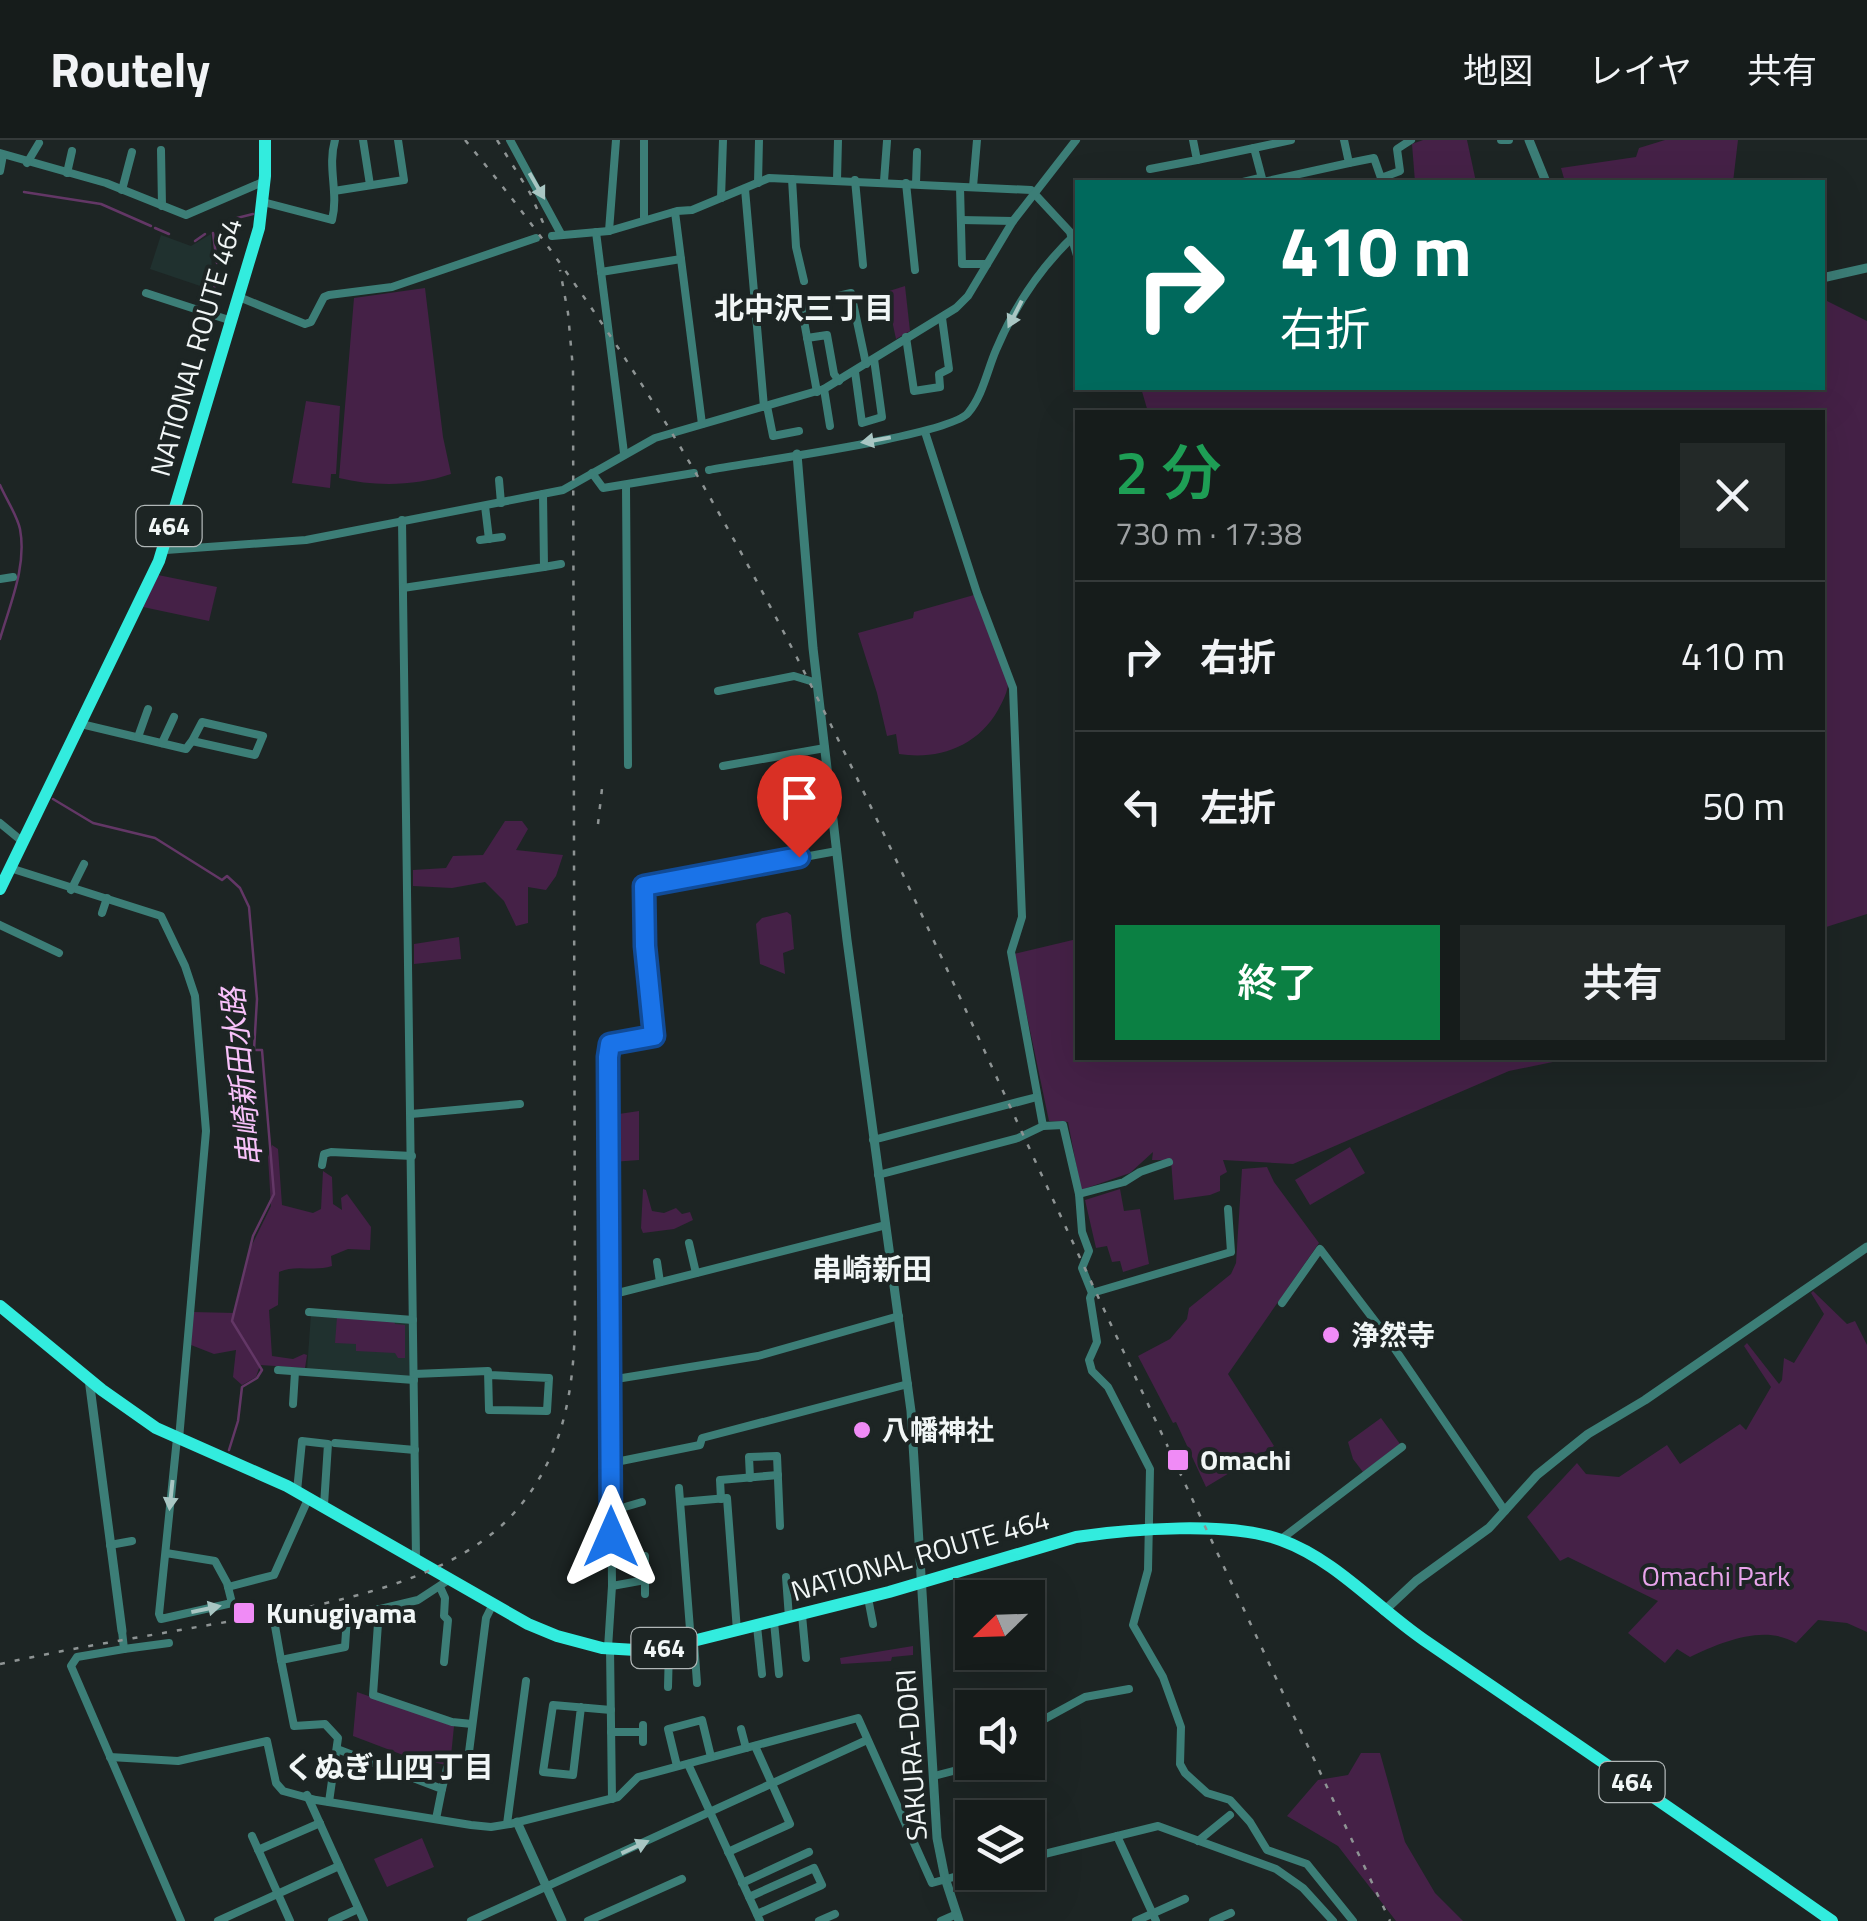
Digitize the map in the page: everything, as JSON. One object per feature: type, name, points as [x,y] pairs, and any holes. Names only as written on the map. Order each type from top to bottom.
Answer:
[{"type":"highway","name":"NATIONAL ROUTE 464","points":[[0,889],[136,610],[162,548],[240,297],[264,202],[265,140]]},
{"type":"highway","name":"NATIONAL ROUTE 464","points":[[0,1306],[141,1418],[324,1505],[416,1558],[445,1583],[544,1631],[581,1644],[636,1650],[669,1647],[796,1617],[1064,1540],[1107,1532],[1223,1530],[1280,1540],[1318,1559],[1384,1611],[1832,1921]]},
{"type":"street","points":[[264,202],[332,220],[335,208],[330,157],[335,140]]},
{"type":"street","points":[[363,140],[370,185]]},
{"type":"street","points":[[334,190],[404,180],[398,140]]},
{"type":"street","points":[[510,140],[557,235],[609,231],[692,210],[770,178],[1035,192],[1075,234],[1030,284],[968,412],[955,422],[926,432],[709,470]]},
{"type":"street","points":[[609,231],[616,140]]},
{"type":"street","points":[[644,140],[644,220]]},
{"type":"street","points":[[721,198],[723,140]]},
{"type":"street","points":[[758,182],[760,140]]},
{"type":"street","points":[[837,180],[838,140]]},
{"type":"street","points":[[973,187],[977,140]]},
{"type":"street","points":[[1193,140],[1197,160]]},
{"type":"street","points":[[1150,170],[1291,140]]},
{"type":"street","points":[[1344,140],[1349,163]]},
{"type":"street","points":[[1273,180],[1374,158],[1380,178],[1400,171],[1398,149],[1411,140]]},
{"type":"street","points":[[1501,140],[1509,140]]},
{"type":"street","points":[[1530,140],[1545,180]]},
{"type":"street","points":[[884,182],[887,141]]},
{"type":"street","points":[[162,548],[306,540],[568,488],[655,438],[839,382],[942,318],[968,296],[1013,221],[1075,141]]},
{"type":"street","points":[[27,163],[39,143]]},
{"type":"street","points":[[1252,180],[1260,178],[1254,148]]},
{"type":"street","points":[[67,173],[72,150]]},
{"type":"street","points":[[161,150],[162,206]]},
{"type":"street","points":[[122,190],[132,152]]},
{"type":"street","points":[[915,270],[911,183],[917,152]]},
{"type":"street","points":[[0,171],[1,154],[122,190],[181,214],[192,214],[265,181]]},
{"type":"street","points":[[792,179],[796,247],[804,281]]},
{"type":"street","points":[[855,180],[863,265]]},
{"type":"street","points":[[960,187],[962,264],[987,264]]},
{"type":"street","points":[[745,189],[766,406],[773,436],[799,431]]},
{"type":"street","points":[[675,212],[702,424]]},
{"type":"street","points":[[961,220],[1013,221]]},
{"type":"street","points":[[596,232],[624,453]]},
{"type":"street","points":[[240,297],[305,324],[311,322],[329,295],[392,286],[536,238]]},
{"type":"street","points":[[601,272],[681,259]]},
{"type":"street","points":[[1825,277],[1867,268]]},
{"type":"street","points":[[146,292],[232,321]]},
{"type":"street","points":[[830,298],[852,294],[882,417],[862,422],[855,372]]},
{"type":"street","points":[[800,299],[830,426]]},
{"type":"street","points":[[906,337],[914,391],[940,387],[939,374],[949,369],[942,318]]},
{"type":"street","points":[[807,338],[827,335],[839,382]]},
{"type":"street","points":[[926,432],[977,592],[1013,688],[1022,917],[1011,952],[1043,1126]]},
{"type":"street","name":"SAKURA-DORI","points":[[797,454],[817,683],[873,1140],[908,1384],[938,1838],[958,1918]]},
{"type":"street","points":[[592,473],[603,488],[694,472]]},
{"type":"street","points":[[499,480],[501,503]]},
{"type":"street","points":[[626,485],[628,765]]},
{"type":"street","points":[[543,494],[544,567]]},
{"type":"street","points":[[485,506],[485,540],[502,536]]},
{"type":"street","points":[[402,520],[416,1558]]},
{"type":"street","points":[[403,588],[560,564]]},
{"type":"street","points":[[0,579],[13,577]]},
{"type":"street","points":[[718,690],[794,676],[817,683]]},
{"type":"street","points":[[138,737],[148,708]]},
{"type":"street","points":[[162,743],[174,717]]},
{"type":"street","points":[[81,724],[186,748],[202,722],[263,736],[254,755],[192,742]]},
{"type":"street","points":[[723,766],[825,748]]},
{"type":"street","points":[[0,823],[23,842]]},
{"type":"street","points":[[612,1799],[610,1044],[654,1036],[644,886],[837,850]]},
{"type":"street","points":[[71,890],[84,864]]},
{"type":"street","points":[[10,868],[161,916],[190,979],[198,1012],[206,1148],[159,1619],[232,1603],[215,1561],[166,1553]]},
{"type":"street","points":[[102,913],[106,898]]},
{"type":"street","points":[[0,925],[59,953]]},
{"type":"street","points":[[873,1140],[1037,1097]]},
{"type":"street","points":[[411,1114],[520,1104]]},
{"type":"street","points":[[878,1176],[1018,1138],[1043,1126],[1064,1125],[1082,1232],[1089,1251],[1082,1268],[1092,1293],[1097,1342],[1090,1365],[1108,1387],[1147,1462],[1148,1570],[1132,1620],[1163,1677],[1181,1727],[1180,1764],[1207,1793],[1230,1800],[1268,1850],[1307,1864],[1353,1921]]},
{"type":"street","points":[[322,1165],[324,1154],[331,1152],[412,1156]]},
{"type":"street","points":[[1078,1194],[1124,1182],[1170,1162]]},
{"type":"street","points":[[1092,1293],[1231,1252],[1228,1209]]},
{"type":"street","points":[[610,1294],[886,1225]]},
{"type":"street","points":[[689,1244],[696,1273]]},
{"type":"street","points":[[1384,1611],[1416,1581],[1489,1528],[1537,1475],[1588,1434],[1645,1400],[1867,1247]]},
{"type":"street","points":[[1282,1302],[1320,1249],[1384,1333],[1505,1511]]},
{"type":"street","points":[[657,1262],[660,1282]]},
{"type":"street","points":[[309,1312],[413,1320]]},
{"type":"street","points":[[610,1380],[758,1356],[899,1316]]},
{"type":"street","points":[[278,1370],[414,1377],[488,1371],[489,1410],[546,1412],[549,1378],[490,1375]]},
{"type":"street","points":[[293,1404],[295,1372]]},
{"type":"street","points":[[89,1379],[124,1648]]},
{"type":"street","points":[[610,1463],[700,1444],[702,1438],[908,1384]]},
{"type":"street","points":[[228,1587],[274,1576],[303,1494],[302,1441],[328,1444],[324,1505]]},
{"type":"street","points":[[335,1443],[414,1450]]},
{"type":"street","points":[[1280,1540],[1402,1447]]},
{"type":"street","points":[[750,1478],[749,1457],[777,1456],[780,1526]]},
{"type":"street","points":[[720,1499],[720,1480],[778,1475]]},
{"type":"street","points":[[679,1488],[696,1683]]},
{"type":"street","points":[[681,1502],[727,1498],[738,1632]]},
{"type":"street","points":[[611,1511],[637,1506]]},
{"type":"street","points":[[110,1545],[132,1542]]},
{"type":"street","points":[[611,1564],[644,1556],[645,1594]]},
{"type":"street","points":[[786,1577],[809,1652]]},
{"type":"street","points":[[612,1586],[644,1580]]},
{"type":"street","points":[[281,1660],[344,1648],[347,1617],[418,1600],[445,1583]]},
{"type":"street","points":[[444,1662],[448,1620],[444,1616],[445,1583]]},
{"type":"street","points":[[868,1598],[873,1624]]},
{"type":"street","points":[[468,1760],[486,1618],[493,1604]]},
{"type":"street","points":[[379,1609],[374,1695],[452,1722],[472,1724]]},
{"type":"street","points":[[774,1622],[779,1674]]},
{"type":"street","points":[[274,1626],[294,1726],[324,1724],[338,1738],[329,1802]]},
{"type":"street","points":[[758,1626],[762,1674]]},
{"type":"street","points":[[169,1643],[78,1657],[71,1666],[181,1921]]},
{"type":"street","points":[[668,1687],[669,1647]]},
{"type":"street","points":[[526,1681],[512,1823],[562,1921]]},
{"type":"street","points":[[1045,1719],[1085,1698],[1129,1689]]},
{"type":"street","points":[[582,1707],[573,1775],[544,1772],[552,1705],[582,1707],[611,1710]]},
{"type":"street","points":[[110,1757],[178,1761],[267,1741],[278,1787],[329,1802],[491,1827],[618,1798],[638,1777],[858,1718],[932,1883],[955,1876]]},
{"type":"street","points":[[676,1766],[668,1729],[702,1720],[711,1757]]},
{"type":"street","points":[[728,1852],[790,1824],[742,1729]]},
{"type":"street","points":[[611,1732],[643,1733]]},
{"type":"street","points":[[471,1921],[868,1740]]},
{"type":"street","points":[[337,1749],[442,1789]]},
{"type":"street","points":[[688,1764],[742,1883],[759,1917],[822,1884],[814,1868],[749,1896]]},
{"type":"street","points":[[436,1819],[447,1768]]},
{"type":"street","points":[[934,1776],[955,1771]]},
{"type":"street","points":[[306,1795],[364,1921]]},
{"type":"street","points":[[1198,1840],[1230,1815]]},
{"type":"street","points":[[258,1850],[320,1823]]},
{"type":"street","points":[[1045,1854],[1158,1826],[1276,1870],[1303,1888],[1333,1921]]},
{"type":"street","points":[[252,1836],[290,1921]]},
{"type":"street","points":[[1117,1836],[1155,1917]]},
{"type":"street","points":[[1246,1858],[1260,1840]]},
{"type":"street","points":[[742,1883],[810,1852]]},
{"type":"street","points":[[218,1921],[340,1866]]},
{"type":"street","points":[[588,1921],[682,1879]]},
{"type":"street","points":[[1136,1921],[1155,1917],[1184,1899]]},
{"type":"street","points":[[332,1921],[358,1909]]},
{"type":"street","points":[[1213,1921],[1231,1913]]},
{"type":"street","points":[[819,1921],[836,1914]]},
{"type":"street","points":[[941,1921],[958,1918]]},
{"type":"shaded area","points":[[211,234],[212,290],[150,269],[161,235],[191,246]]},
{"type":"shaded area","points":[[311,1314],[410,1322],[410,1377],[307,1370]]},
{"type":"green space","points":[[1423,140],[1467,140],[1476,180],[1415,180],[1412,144]]},
{"type":"green space","points":[[1665,140],[1738,140],[1733,180],[1564,180],[1561,168],[1636,157],[1639,148]]},
{"type":"green space","points":[[905,286],[910,331],[896,339],[886,292]]},
{"type":"green space","points":[[425,288],[451,474],[395,484],[339,478],[354,298]]},
{"type":"green space","points":[[1825,300],[1867,321],[1867,914],[1825,927],[1825,410],[1147,410],[1142,390],[1825,390]]},
{"type":"green space","points":[[306,401],[340,406],[336,474],[331,474],[330,488],[292,483]]},
{"type":"green space","points":[[158,575],[217,587],[209,621],[143,607]]},
{"type":"green space","points":[[974,595],[1006,674],[1008,685],[1003,700],[989,723],[968,742],[928,755],[899,754],[896,734],[887,736],[858,633]]},
{"type":"green space","points":[[505,821],[522,821],[528,829],[516,850],[563,855],[546,890],[528,887],[528,923],[516,926],[504,901],[485,882],[452,888],[413,886],[413,870],[446,868],[453,856],[483,855]]},
{"type":"green space","points":[[787,912],[791,915],[794,949],[783,953],[785,974],[760,964],[756,924],[762,918]]},
{"type":"green space","points":[[459,937],[461,959],[414,964],[414,944]]},
{"type":"green space","points":[[1075,939],[1075,1060],[1562,1060],[1509,1071],[1293,1164],[1223,1160],[1227,1172],[1220,1176],[1220,1191],[1210,1195],[1174,1200],[1171,1160],[1152,1160],[1153,1152],[1130,1173],[1081,1190],[1068,1122],[1049,1121],[1014,954]]},
{"type":"green space","points":[[639,1111],[639,1160],[612,1162],[612,1115]]},
{"type":"green space","points":[[272,1145],[278,1149],[282,1205],[313,1213],[321,1209],[323,1171],[332,1177],[333,1204],[342,1210],[341,1198],[347,1194],[371,1227],[370,1250],[348,1249],[331,1256],[332,1266],[325,1268],[279,1272],[278,1305],[269,1310],[272,1356],[293,1359],[307,1355],[305,1368],[260,1365],[256,1377],[242,1385],[233,1377],[236,1350],[214,1354],[191,1345],[192,1312],[235,1313],[249,1251],[271,1206],[268,1157]]},
{"type":"green space","points":[[1350,1147],[1365,1173],[1310,1205],[1295,1180]]},
{"type":"green space","points":[[1267,1167],[1319,1243],[1228,1374],[1274,1446],[1206,1487],[1176,1422],[1173,1423],[1138,1356],[1170,1339],[1187,1319],[1189,1308],[1231,1274],[1236,1263],[1242,1169]]},
{"type":"green space","points":[[643,1189],[652,1211],[664,1213],[676,1208],[682,1214],[690,1212],[693,1220],[674,1229],[643,1233]]},
{"type":"green space","points":[[1120,1189],[1124,1211],[1140,1209],[1149,1264],[1123,1272],[1120,1261],[1112,1262],[1107,1246],[1096,1248],[1085,1200]]},
{"type":"green space","name":"Omachi Park","points":[[1813,1291],[1847,1324],[1855,1321],[1867,1345],[1867,1632],[1847,1623],[1818,1620],[1796,1643],[1770,1635],[1743,1637],[1690,1657],[1677,1649],[1665,1663],[1628,1633],[1658,1601],[1568,1557],[1560,1561],[1527,1517],[1577,1463],[1586,1474],[1619,1477],[1667,1445],[1680,1464],[1740,1424],[1746,1430],[1771,1387],[1744,1346],[1747,1343],[1779,1384],[1784,1358],[1794,1363],[1824,1314]]},
{"type":"green space","points":[[337,1317],[405,1325],[405,1358],[398,1358],[395,1353],[356,1351],[356,1344],[335,1343]]},
{"type":"green space","points":[[1381,1418],[1400,1444],[1363,1472],[1353,1459],[1348,1442]]},
{"type":"green space","points":[[913,1646],[913,1655],[892,1657],[891,1661],[841,1664],[840,1658]]},
{"type":"green space","points":[[357,1692],[454,1726],[450,1766],[403,1755],[353,1736]]},
{"type":"green space","points":[[1361,1753],[1380,1753],[1405,1842],[1435,1893],[1463,1921],[1396,1921],[1338,1846],[1287,1816],[1318,1780],[1348,1775]]},
{"type":"green space","points":[[422,1838],[434,1867],[387,1887],[374,1859]]},
{"type":"waterway","points":[[24,192],[101,204],[151,226]]},
{"type":"waterway","points":[[237,218],[253,214]]},
{"type":"waterway","points":[[155,228],[169,234]]},
{"type":"waterway","points":[[213,233],[217,263]]},
{"type":"waterway","points":[[195,241],[205,234]]},
{"type":"waterway","points":[[214,289],[216,274]]},
{"type":"waterway","name":"串崎新田水路","points":[[0,485],[19,524],[22,543],[16,585],[0,639]]},
{"type":"waterway","name":"串崎新田水路","points":[[53,799],[93,823],[155,838],[222,880],[227,876],[240,888],[249,907],[257,999],[254,1050],[262,1050],[274,1194],[253,1236],[232,1321],[262,1370],[242,1387],[229,1450]]},
{"type":"railway","points":[[465,140],[552,252],[631,368],[704,487],[771,609],[896,859],[1390,1921]]},
{"type":"railway","points":[[497,140],[530,193],[545,227]]},
{"type":"railway","points":[[0,1664],[283,1612],[411,1578],[450,1561],[485,1539],[514,1513],[531,1492],[555,1447],[572,1373],[575,1321],[573,369],[560,270]]},
{"type":"railway","points":[[598,824],[603,780]]},
{"type":"place","name":"浄然寺","points":[[1331,1335]]},
{"type":"place","name":"八幡神社","points":[[862,1430]]},
{"type":"place","name":"Omachi","points":[[1178,1460]]},
{"type":"place","name":"Kunugiyama","points":[[244,1613]]},
{"type":"district","name":"北中沢三丁目","points":[[804,309]]},
{"type":"district","name":"串崎新田","points":[[872,1270]]},
{"type":"district","name":"くぬぎ山四丁目","points":[[389,1768]]},
{"type":"route","points":[[611,1537],[608,1057],[610,1044],[654,1036],[644,886],[799,857]]}]
